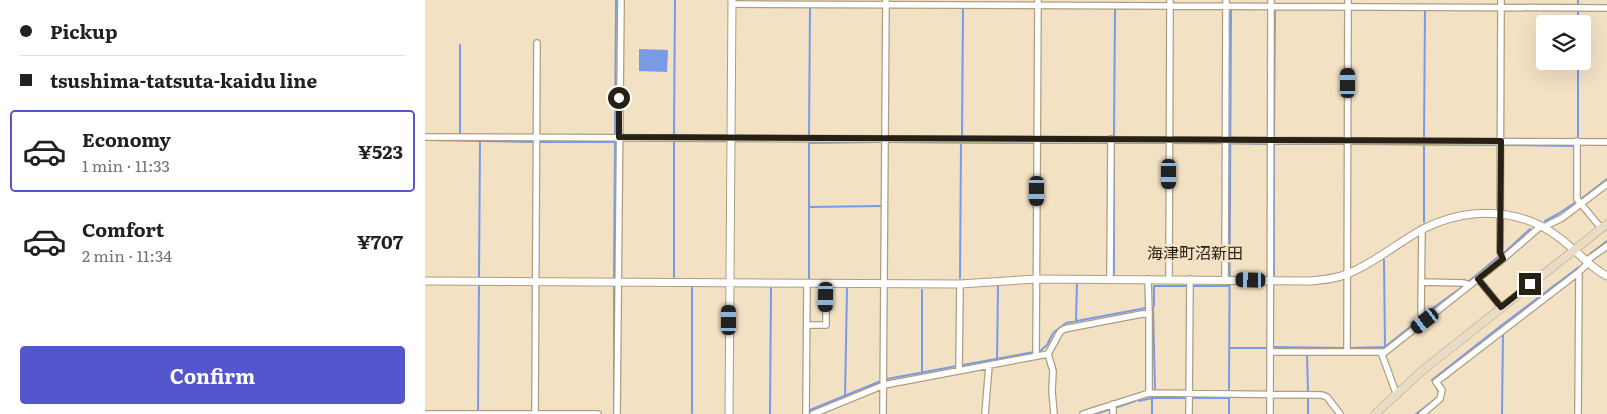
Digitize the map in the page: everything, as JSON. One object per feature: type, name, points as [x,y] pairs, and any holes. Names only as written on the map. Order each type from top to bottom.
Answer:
[{"type":"main road","points":[[1379,413],[1396,393],[1423,370],[1604,226]]},
{"type":"street","points":[[617,414],[621,0]]},
{"type":"street","points":[[1347,352],[1348,0]]},
{"type":"street","points":[[1501,0],[1500,252],[1503,259]]},
{"type":"street","points":[[729,414],[732,2],[1170,3],[1228,5],[1271,3],[1348,7],[1607,8]]},
{"type":"street","points":[[883,414],[886,3]]},
{"type":"street","points":[[1036,356],[1038,3]]},
{"type":"street","points":[[1169,279],[1170,3]]},
{"type":"street","points":[[1270,414],[1271,3]]},
{"type":"street","points":[[1228,5],[1228,280]]},
{"type":"street","points":[[535,414],[537,44]]},
{"type":"street","points":[[425,137],[1607,142]]},
{"type":"street","points":[[1110,279],[1111,139]]},
{"type":"street","points":[[1577,141],[1577,199],[1604,226]]},
{"type":"street","points":[[1270,352],[1385,352],[1543,226],[1562,218],[1607,184]]},
{"type":"street","points":[[425,282],[960,284],[1037,279],[1310,281],[1332,279],[1347,274],[1368,264],[1422,230],[1456,217],[1480,213],[1519,217],[1543,226],[1607,276]]},
{"type":"street","points":[[1422,230],[1421,313],[1425,321]]},
{"type":"street","points":[[1422,414],[1440,399],[1442,390],[1436,382],[1579,272],[1587,262],[1607,246]]},
{"type":"street","points":[[1578,414],[1579,272]]},
{"type":"street","points":[[1148,279],[1149,393]]},
{"type":"street","points":[[1189,414],[1190,279]]},
{"type":"street","points":[[1478,279],[1501,307]]},
{"type":"street","points":[[1422,282],[1464,283],[1470,285]]},
{"type":"street","points":[[806,414],[807,283]]},
{"type":"street","points":[[807,326],[826,325],[826,283]]},
{"type":"street","points":[[959,370],[960,284]]},
{"type":"street","points":[[1054,414],[1053,371],[1048,354],[1060,332],[1064,329],[1149,314]]},
{"type":"street","points":[[1381,352],[1396,393]]},
{"type":"street","points":[[813,414],[883,385],[1048,354]]},
{"type":"street","points":[[985,414],[989,364]]},
{"type":"street","points":[[1083,414],[1149,393],[1189,393],[1321,395],[1327,397],[1340,414]]},
{"type":"street","points":[[1113,404],[1113,414]]},
{"type":"street","points":[[425,414],[598,414]]},
{"type":"water","points":[[639,49],[668,50],[667,72],[639,71]]},
{"type":"waterway","points":[[615,135],[616,0]]},
{"type":"waterway","points":[[674,135],[675,0]]},
{"type":"waterway","points":[[1578,0],[1578,5]]},
{"type":"waterway","points":[[809,136],[810,8]]},
{"type":"waterway","points":[[962,136],[963,8]]},
{"type":"waterway","points":[[1114,136],[1115,9]]},
{"type":"waterway","points":[[1229,392],[1231,9]]},
{"type":"waterway","points":[[1274,136],[1275,10]]},
{"type":"waterway","points":[[1424,138],[1425,10]]},
{"type":"waterway","points":[[460,45],[460,135]]},
{"type":"waterway","points":[[1578,70],[1578,138]]},
{"type":"waterway","points":[[425,140],[534,142]]},
{"type":"waterway","points":[[614,278],[615,140]]},
{"type":"waterway","points":[[674,140],[674,277]]},
{"type":"waterway","points":[[479,277],[480,141]]},
{"type":"waterway","points":[[809,141],[809,279]]},
{"type":"waterway","points":[[538,142],[615,142]]},
{"type":"waterway","points":[[809,143],[881,142]]},
{"type":"waterway","points":[[888,142],[1035,143]]},
{"type":"waterway","points":[[960,278],[961,143]]},
{"type":"waterway","points":[[1040,143],[1110,143]]},
{"type":"waterway","points":[[1113,143],[1168,143]]},
{"type":"waterway","points":[[1114,143],[1114,274]]},
{"type":"waterway","points":[[1173,143],[1222,143]]},
{"type":"waterway","points":[[1230,143],[1268,144]]},
{"type":"waterway","points":[[1274,275],[1274,144],[1345,144]]},
{"type":"waterway","points":[[1351,144],[1497,145]]},
{"type":"waterway","points":[[1424,145],[1424,222]]},
{"type":"waterway","points":[[1504,145],[1575,146]]},
{"type":"waterway","points":[[1580,146],[1580,158]]},
{"type":"waterway","points":[[1580,198],[1607,179]]},
{"type":"waterway","points":[[1545,221],[1576,202]]},
{"type":"waterway","points":[[809,207],[881,206]]},
{"type":"waterway","points":[[1505,252],[1530,229]]},
{"type":"waterway","points":[[1590,254],[1607,241]]},
{"type":"waterway","points":[[1468,282],[1498,257]]},
{"type":"waterway","points":[[1384,260],[1385,347]]},
{"type":"waterway","points":[[1416,414],[1438,397],[1439,392],[1432,380],[1579,267]]},
{"type":"waterway","points":[[1076,321],[1077,283]]},
{"type":"waterway","points":[[478,411],[479,285]]},
{"type":"waterway","points":[[1426,313],[1465,285]]},
{"type":"waterway","points":[[997,359],[998,286]]},
{"type":"waterway","points":[[1154,306],[1154,286],[1188,286]]},
{"type":"waterway","points":[[1193,286],[1229,286]]},
{"type":"waterway","points":[[614,287],[614,412]]},
{"type":"waterway","points":[[692,287],[692,413]]},
{"type":"waterway","points":[[770,414],[771,288]]},
{"type":"waterway","points":[[845,396],[847,289]]},
{"type":"waterway","points":[[922,290],[922,373]]},
{"type":"waterway","points":[[1153,307],[1155,389]]},
{"type":"waterway","points":[[1040,351],[1047,345],[1053,333],[1066,323],[1146,308]]},
{"type":"waterway","points":[[1350,348],[1385,347],[1420,319]]},
{"type":"waterway","points":[[1502,414],[1503,333]]},
{"type":"waterway","points":[[1273,347],[1344,348]]},
{"type":"waterway","points":[[1229,348],[1268,348]]},
{"type":"waterway","points":[[963,365],[1034,352]]},
{"type":"waterway","points":[[1307,355],[1308,392]]},
{"type":"waterway","points":[[887,379],[957,366]]},
{"type":"waterway","points":[[810,410],[881,381]]},
{"type":"waterway","points":[[1229,396],[1229,414]]},
{"type":"waterway","points":[[1139,401],[1152,398],[1186,398]]},
{"type":"waterway","points":[[1152,398],[1152,414]]},
{"type":"waterway","points":[[1191,398],[1229,398]]},
{"type":"waterway","points":[[1308,398],[1308,414]]},
{"type":"waterway","points":[[1115,408],[1135,401]]},
{"type":"waterway","points":[[1095,414],[1111,409]]},
{"type":"district","name":"海津町沼新田","points":[[1195,252]]},
{"type":"route","points":[[619,98],[619,137],[1501,141],[1500,252],[1503,259],[1478,279],[1501,307],[1530,284]]}]
